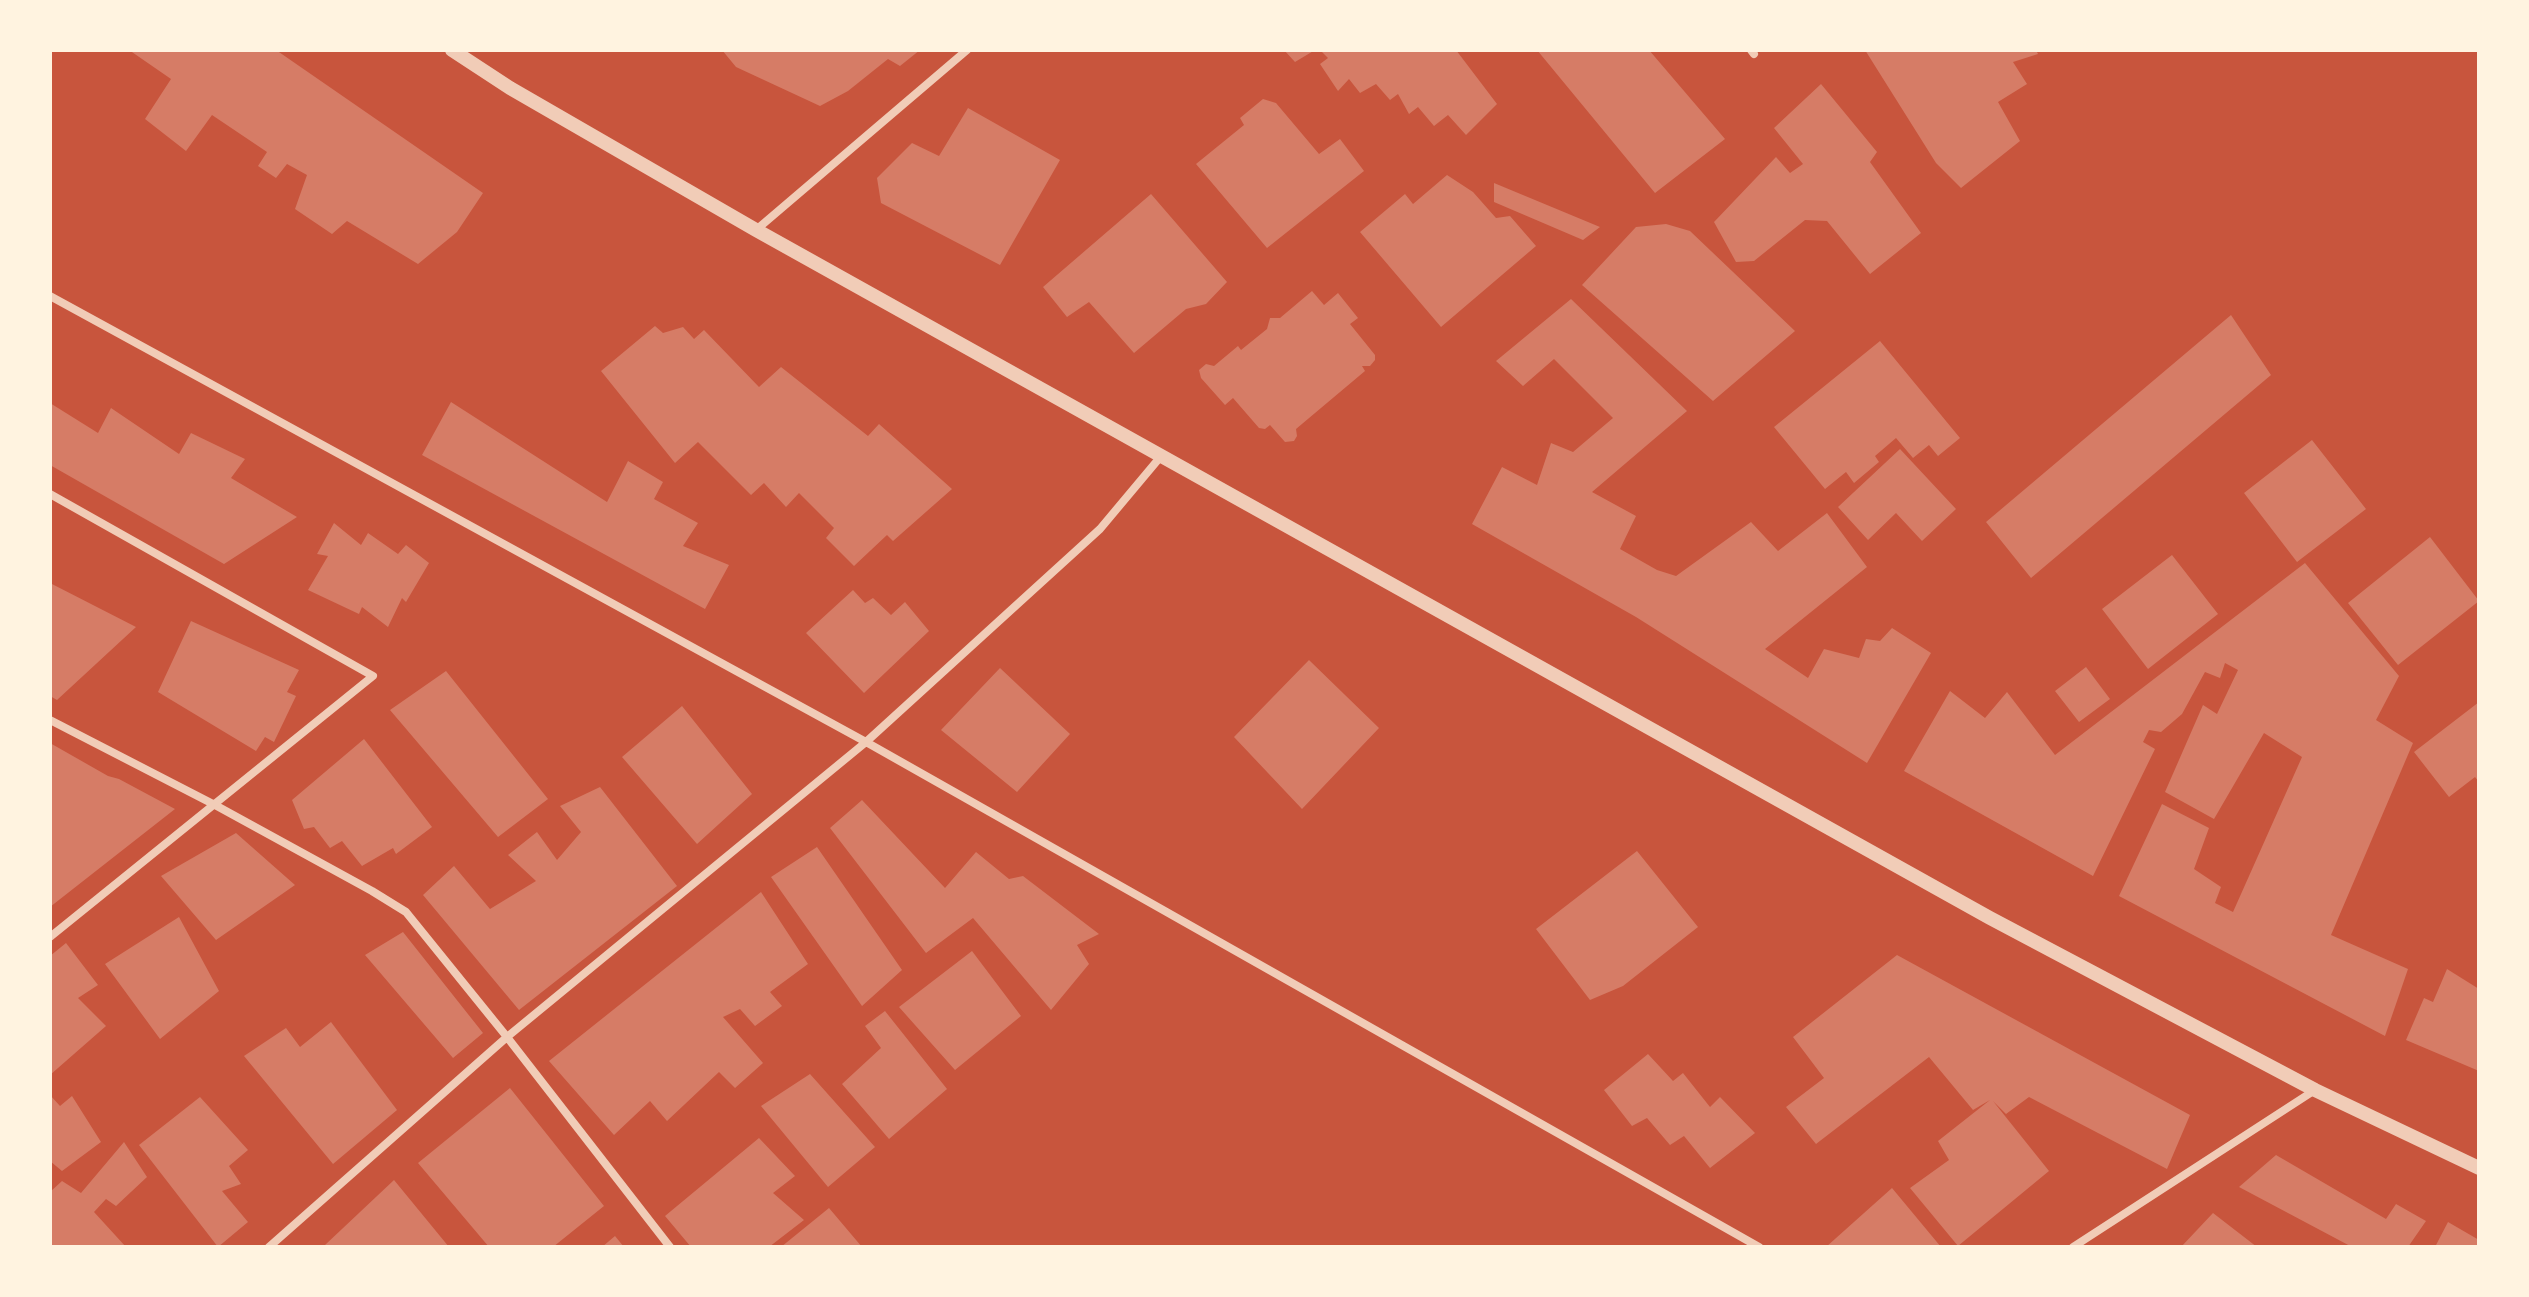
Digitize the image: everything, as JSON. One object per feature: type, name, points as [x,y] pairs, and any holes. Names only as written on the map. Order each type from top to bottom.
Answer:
[{"type":"street","points":[[452,50],[510,88],[756,230],[1990,918],[2315,1090],[2479,1168]]},
{"type":"street","points":[[756,230],[967,50]]},
{"type":"street","points":[[50,296],[866,742],[1759,1247]]},
{"type":"street","points":[[269,1247],[507,1037],[866,742],[1100,529],[1162,455]]},
{"type":"street","points":[[50,494],[373,676],[50,937]]},
{"type":"street","points":[[50,720],[215,805],[406,912],[670,1247]]},
{"type":"street","points":[[2073,1247],[2315,1090]]},
{"type":"building","points":[[129,50],[276,50],[483,193],[457,232],[418,264],[347,221],[332,234],[295,209],[307,175],[287,164],[276,178],[258,166],[267,152],[212,115],[186,151],[145,119],[171,79]]},
{"type":"building","points":[[722,50],[920,50],[900,66],[888,59],[848,91],[820,106],[736,67]]},
{"type":"building","points":[[1284,50],[1315,50],[1295,62]]},
{"type":"building","points":[[1320,50],[1456,50],[1497,104],[1466,135],[1448,115],[1434,126],[1418,107],[1409,114],[1398,94],[1390,100],[1376,84],[1360,93],[1349,79],[1338,91],[1320,64],[1328,58]]},
{"type":"building","points":[[1537,50],[1649,50],[1725,139],[1655,193]]},
{"type":"building","points":[[1865,50],[2036,50],[2038,54],[2013,62],[2027,84],[1998,102],[2020,141],[1961,188],[1936,163]]},
{"type":"building","points":[[1821,84],[1877,152],[1870,162],[1921,233],[1870,274],[1827,221],[1805,220],[1754,261],[1736,262],[1714,222],[1776,157],[1790,173],[1803,164],[1774,128]]},
{"type":"building","points":[[1263,99],[1276,103],[1319,154],[1340,139],[1364,171],[1267,248],[1196,164],[1244,125],[1240,118]]},
{"type":"building","points":[[968,108],[1060,160],[1000,265],[881,203],[877,178],[912,143],[939,156]]},
{"type":"building","points":[[1447,175],[1473,192],[1496,218],[1510,216],[1536,246],[1441,327],[1360,232],[1405,194],[1413,204]]},
{"type":"building","points":[[1494,183],[1600,227],[1583,240],[1494,202]]},
{"type":"building","points":[[1151,194],[1227,282],[1206,304],[1186,309],[1134,353],[1089,302],[1067,317],[1043,287]]},
{"type":"building","points":[[1666,224],[1690,231],[1795,331],[1713,401],[1582,285],[1636,227]]},
{"type":"building","points":[[1312,291],[1324,305],[1338,293],[1358,318],[1350,324],[1375,355],[1375,360],[1370,366],[1362,366],[1365,371],[1296,429],[1294,441],[1285,442],[1270,425],[1265,429],[1259,428],[1233,398],[1225,405],[1201,378],[1199,370],[1206,364],[1214,366],[1238,346],[1241,350],[1267,329],[1270,318],[1280,318]]},
{"type":"building","points":[[1571,299],[1687,411],[1592,492],[1636,516],[1620,549],[1657,570],[1676,576],[1751,522],[1778,551],[1827,513],[1867,567],[1765,649],[1808,678],[1824,649],[1859,658],[1866,639],[1880,641],[1892,628],[1931,653],[1867,763],[1636,617],[1472,524],[1502,467],[1537,485],[1551,443],[1573,452],[1613,418],[1554,359],[1523,386],[1496,361]]},
{"type":"building","points":[[2231,315],[2271,375],[2031,578],[1986,522]]},
{"type":"building","points":[[655,326],[663,333],[683,327],[694,339],[704,330],[759,387],[781,367],[868,436],[879,424],[952,489],[893,541],[887,535],[854,566],[826,538],[834,528],[799,493],[786,507],[764,483],[751,495],[698,442],[675,463],[601,371]]},
{"type":"building","points":[[1880,341],[1960,438],[1938,456],[1929,445],[1913,458],[1896,438],[1875,456],[1879,462],[1854,483],[1846,472],[1825,489],[1774,427]]},
{"type":"building","points":[[451,402],[607,502],[628,461],[663,482],[654,499],[698,523],[683,546],[729,565],[705,609],[422,455]]},
{"type":"building","points":[[50,403],[98,433],[111,408],[179,454],[191,433],[245,459],[231,478],[297,517],[224,564],[50,465]]},
{"type":"building","points":[[2312,440],[2366,509],[2297,562],[2244,493]]},
{"type":"building","points":[[1900,449],[1956,509],[1922,541],[1896,513],[1868,540],[1838,507]]},
{"type":"building","points":[[334,523],[361,545],[368,533],[398,554],[406,545],[429,563],[406,602],[402,598],[388,627],[362,607],[359,614],[308,590],[328,556],[317,554]]},
{"type":"building","points":[[2430,537],[2479,601],[2398,665],[2348,603]]},
{"type":"building","points":[[2172,555],[2218,614],[2148,669],[2102,609]]},
{"type":"building","points":[[2305,563],[2399,676],[2376,720],[2413,743],[2331,935],[2408,969],[2385,1036],[2119,896],[2162,804],[2209,828],[2194,869],[2221,887],[2215,903],[2233,912],[2302,757],[2264,733],[2214,819],[2165,792],[2203,705],[2217,714],[2238,670],[2225,663],[2220,678],[2205,672],[2182,714],[2161,732],[2149,730],[2143,742],[2155,749],[2093,876],[1904,771],[1950,691],[1985,718],[2007,692],[2055,755]]},
{"type":"building","points":[[50,583],[136,627],[57,700],[50,696]]},
{"type":"building","points":[[853,590],[865,603],[873,598],[891,615],[905,602],[929,631],[864,693],[806,633]]},
{"type":"building","points":[[191,621],[299,670],[287,692],[296,696],[274,742],[265,737],[256,751],[158,692]]},
{"type":"building","points":[[1309,660],[1379,728],[1302,809],[1234,737]]},
{"type":"building","points":[[2086,667],[2110,699],[2079,722],[2055,691]]},
{"type":"building","points":[[1000,668],[1070,734],[1017,792],[941,730]]},
{"type":"building","points":[[446,671],[548,799],[498,837],[390,710]]},
{"type":"building","points":[[2479,702],[2479,782],[2475,777],[2449,797],[2414,752]]},
{"type":"building","points":[[682,706],[752,794],[697,844],[622,757]]},
{"type":"building","points":[[364,739],[432,827],[396,854],[393,848],[362,866],[342,841],[330,848],[314,827],[304,829],[292,800]]},
{"type":"building","points":[[50,743],[175,809],[50,907]]},
{"type":"building","points":[[600,787],[677,886],[519,1010],[423,895],[454,866],[490,909],[536,881],[508,855],[537,832],[557,860],[581,832],[560,806]]},
{"type":"building","points":[[862,800],[945,888],[976,852],[1009,879],[1023,876],[1099,934],[1077,945],[1089,964],[1051,1010],[973,918],[926,953],[830,828]]},
{"type":"building","points":[[236,833],[295,885],[216,940],[161,876]]},
{"type":"building","points":[[817,847],[902,970],[862,1006],[771,877]]},
{"type":"building","points":[[1637,851],[1698,927],[1623,986],[1590,1000],[1536,929]]},
{"type":"building","points":[[761,892],[808,964],[770,992],[782,1006],[755,1026],[740,1009],[723,1017],[763,1063],[735,1088],[719,1072],[667,1121],[650,1101],[614,1135],[549,1061]]},
{"type":"building","points":[[179,917],[219,991],[160,1039],[105,964]]},
{"type":"building","points":[[403,932],[483,1033],[453,1058],[365,955]]},
{"type":"building","points":[[66,943],[98,985],[78,998],[106,1026],[50,1075],[50,956]]},
{"type":"building","points":[[972,951],[1021,1016],[955,1070],[899,1007]]},
{"type":"building","points":[[1897,955],[2190,1115],[2167,1169],[2029,1097],[2006,1114],[1993,1101],[2049,1171],[1958,1246],[1910,1188],[1949,1160],[1938,1141],[1990,1100],[1973,1110],[1929,1057],[1816,1144],[1786,1107],[1824,1078],[1793,1037]]},
{"type":"building","points":[[2447,969],[2479,989],[2479,1071],[2406,1040],[2424,998],[2433,1002]]},
{"type":"building","points":[[885,1011],[947,1089],[889,1139],[842,1084],[881,1048],[865,1026]]},
{"type":"building","points":[[331,1022],[397,1110],[333,1164],[244,1056],[286,1028],[300,1047]]},
{"type":"building","points":[[1648,1054],[1673,1081],[1683,1073],[1710,1107],[1720,1097],[1755,1133],[1710,1168],[1684,1136],[1670,1145],[1647,1118],[1632,1126],[1604,1090]]},
{"type":"building","points":[[810,1074],[875,1147],[828,1187],[761,1106]]},
{"type":"building","points":[[510,1088],[604,1206],[553,1247],[489,1247],[418,1163]]},
{"type":"building","points":[[50,1095],[60,1106],[72,1096],[101,1142],[62,1171],[50,1161]]},
{"type":"building","points":[[200,1097],[248,1150],[229,1166],[241,1184],[222,1191],[248,1222],[218,1247],[139,1145]]},
{"type":"building","points":[[759,1138],[795,1176],[773,1193],[804,1220],[769,1247],[691,1247],[665,1216]]},
{"type":"building","points":[[124,1142],[147,1177],[116,1206],[106,1199],[94,1212],[126,1247],[50,1247],[50,1192],[62,1181],[81,1193]]},
{"type":"building","points":[[2276,1155],[2386,1219],[2396,1204],[2426,1221],[2408,1247],[2352,1247],[2239,1187]]},
{"type":"building","points":[[394,1180],[449,1247],[325,1245]]},
{"type":"building","points":[[1892,1188],[1941,1247],[1826,1247]]},
{"type":"building","points":[[829,1208],[862,1247],[781,1247]]},
{"type":"building","points":[[2213,1213],[2257,1247],[2181,1247]]},
{"type":"building","points":[[2448,1222],[2479,1240],[2479,1247],[2435,1247]]},
{"type":"building","points":[[615,1236],[624,1247],[602,1247]]}]
